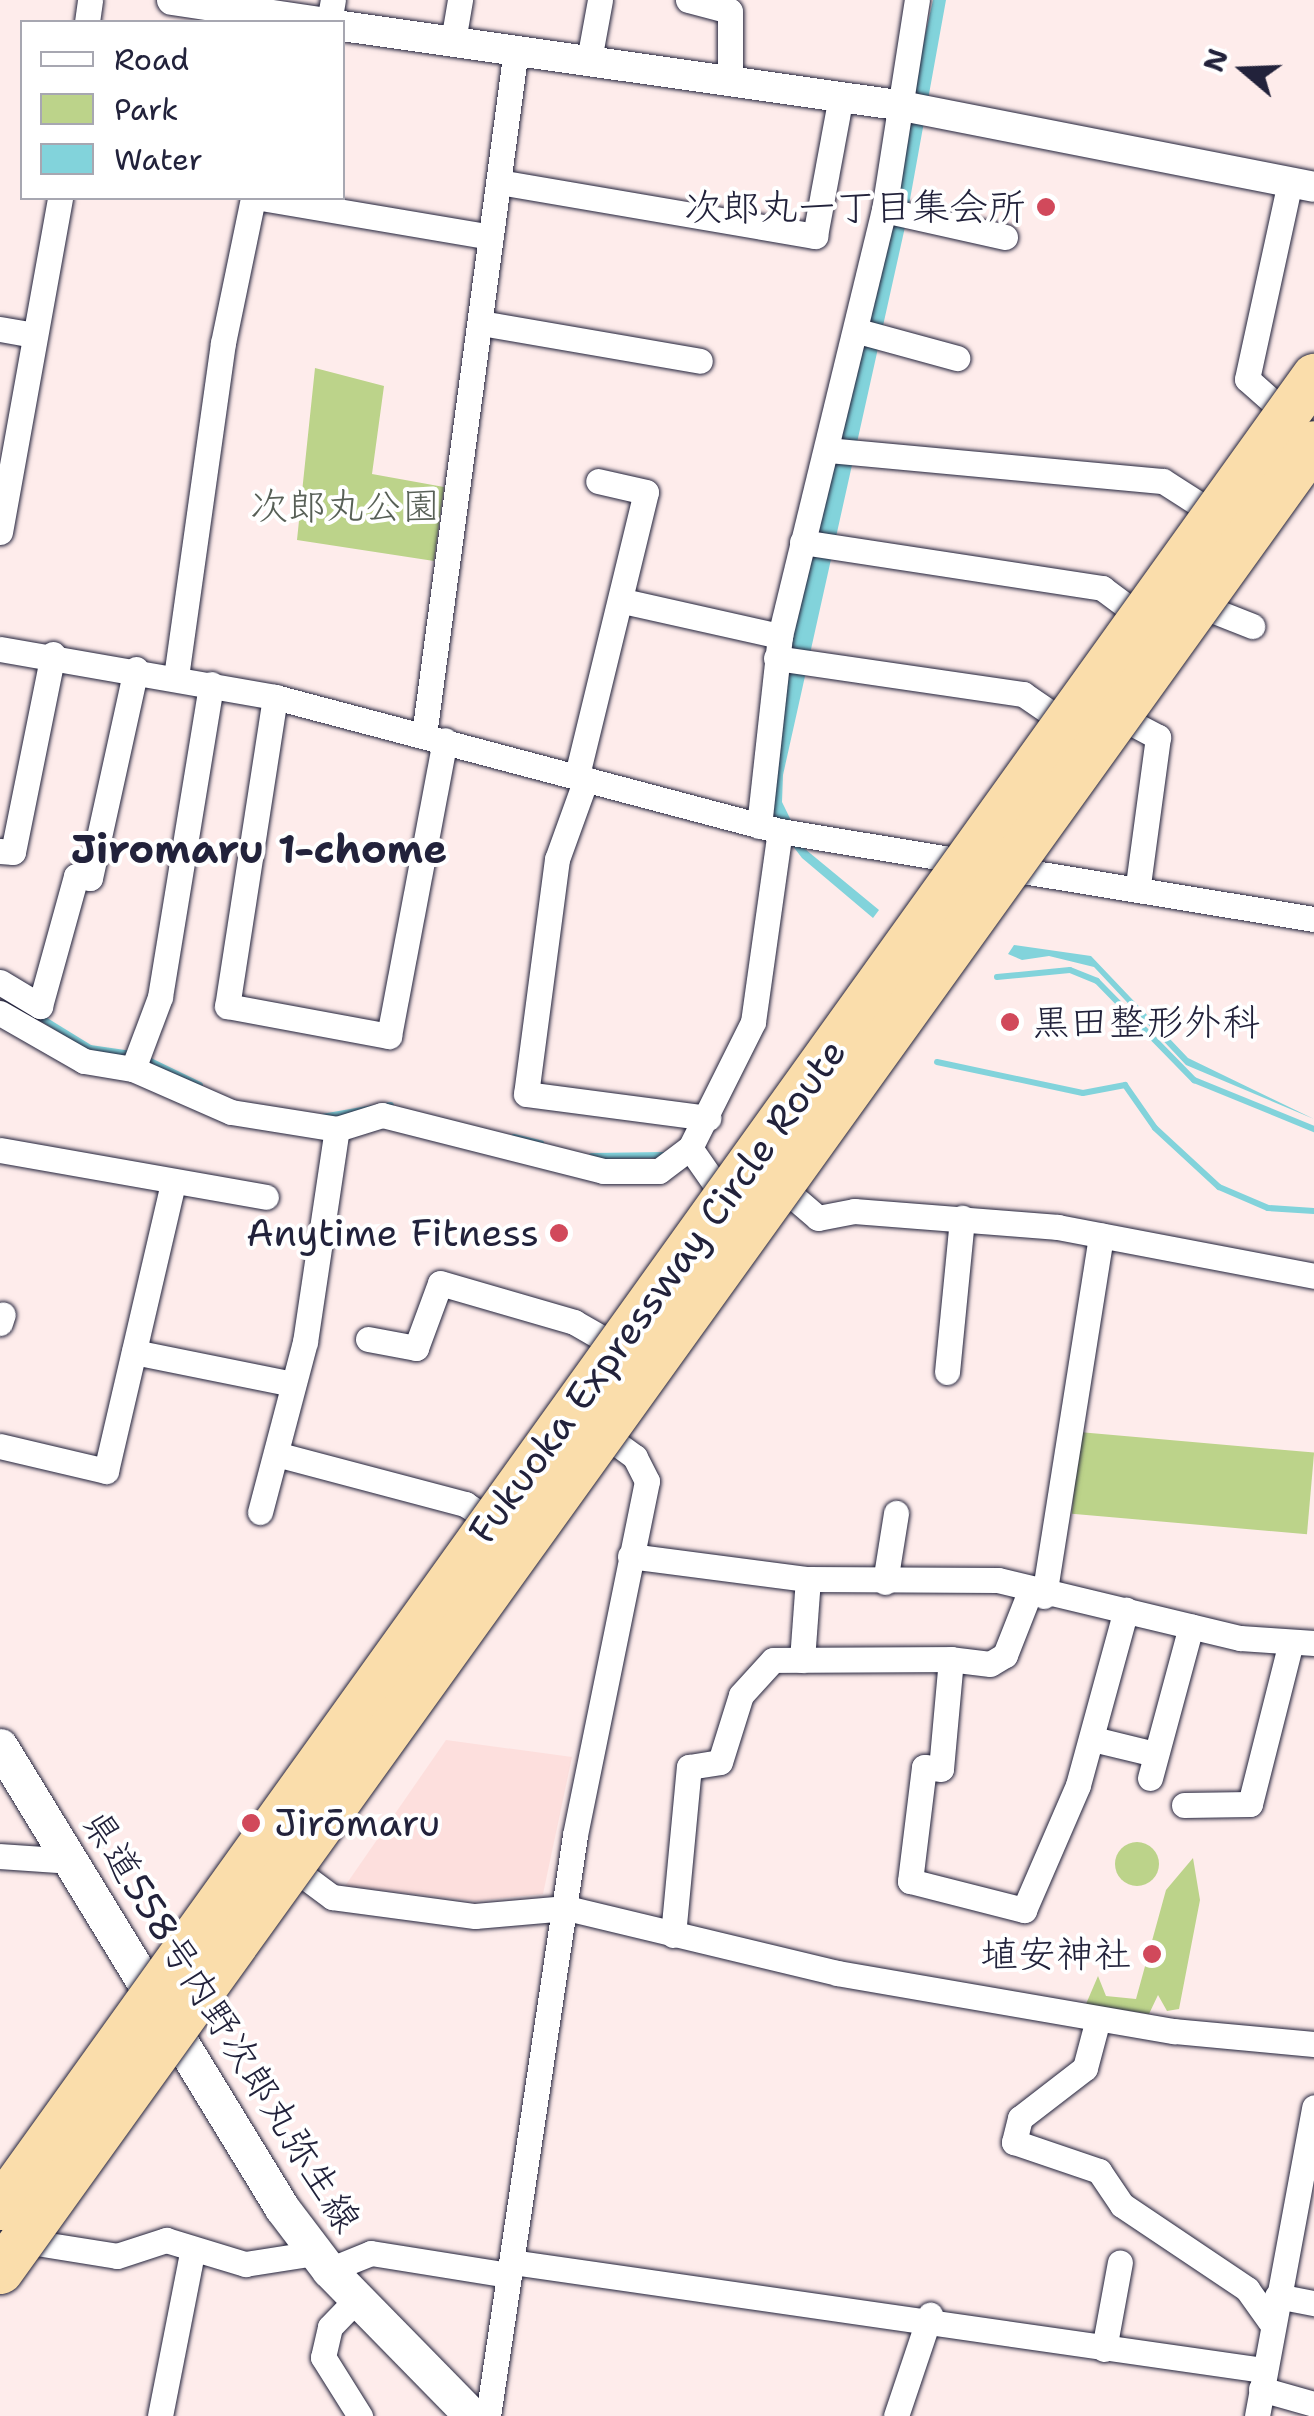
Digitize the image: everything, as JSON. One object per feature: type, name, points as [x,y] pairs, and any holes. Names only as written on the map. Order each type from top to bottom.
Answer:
[{"type":"highway","name":"Fukuoka Expressway Circle Route","points":[[0,2207],[1314,376]]},
{"type":"highway","name":"Fukuoka Expressway Circle Route","points":[[15,2256],[1314,443]]},
{"type":"main road","name":"県道558号内野次郎丸弥生線","points":[[0,1746],[322,2261],[472,2416]]},
{"type":"street","points":[[172,0],[307,20]]},
{"type":"street","points":[[453,41],[460,0]]},
{"type":"street","points":[[589,60],[600,0]]},
{"type":"street","points":[[688,0],[730,11],[730,79]]},
{"type":"street","points":[[0,1013],[84,1061],[137,1058],[230,1112],[336,1128],[382,1115],[603,1171],[659,1171],[690,1148],[753,1022],[780,651],[802,542],[858,331],[884,210],[912,1]]},
{"type":"street","points":[[345,26],[897,105],[1302,184],[1248,379],[1283,411]]},
{"type":"street","points":[[274,698],[228,1006],[388,1036],[434,737],[516,49]]},
{"type":"street","points":[[499,182],[815,236],[841,96]]},
{"type":"street","points":[[0,532],[4,451],[33,335],[60,200]]},
{"type":"street","points":[[176,677],[222,343],[257,200]]},
{"type":"street","points":[[269,200],[491,236]]},
{"type":"street","points":[[884,210],[1004,237]]},
{"type":"street","points":[[481,323],[700,361]]},
{"type":"street","points":[[0,329],[33,335]]},
{"type":"street","points":[[858,331],[957,358]]},
{"type":"street","points":[[828,450],[1163,481],[1210,511]]},
{"type":"street","points":[[598,481],[646,492],[582,777],[557,859],[526,1094],[708,1118]]},
{"type":"street","points":[[802,542],[1102,588],[1137,614]]},
{"type":"street","points":[[623,601],[811,662],[1023,694],[1062,720]]},
{"type":"street","points":[[1204,607],[1252,626]]},
{"type":"street","points":[[0,649],[54,654],[274,698],[434,737],[770,829],[1138,884],[1314,919]]},
{"type":"street","points":[[0,850],[13,852],[54,654]]},
{"type":"street","points":[[0,982],[40,1006],[76,876],[90,878],[136,669]]},
{"type":"street","points":[[137,1058],[160,997],[211,684]]},
{"type":"street","points":[[1122,718],[1158,737],[1138,884]]},
{"type":"street","points":[[260,1512],[292,1384],[336,1128]]},
{"type":"street","points":[[690,1148],[722,1194]]},
{"type":"street","points":[[0,1150],[266,1198]]},
{"type":"street","points":[[0,1446],[106,1472],[173,1182]]},
{"type":"street","points":[[782,1188],[818,1218],[962,1218],[1101,1234],[1314,1276]]},
{"type":"street","points":[[947,1372],[962,1218]]},
{"type":"street","points":[[673,1935],[689,1767],[720,1762],[741,1694],[773,1660],[951,1660],[1005,1656],[1036,1595],[1101,1234]]},
{"type":"street","points":[[368,1339],[416,1348],[440,1284],[574,1322],[614,1345]]},
{"type":"street","points":[[134,1352],[292,1384]]},
{"type":"street","points":[[488,2416],[567,1908],[630,1556],[647,1482],[636,1456],[604,1434]]},
{"type":"street","points":[[276,1454],[466,1504],[488,1519]]},
{"type":"street","points":[[885,1582],[896,1513]]},
{"type":"street","points":[[630,1556],[808,1579],[998,1580],[1036,1595],[1302,1643],[1250,1804],[1184,1805]]},
{"type":"street","points":[[802,1660],[808,1579]]},
{"type":"street","points":[[951,1660],[941,1769],[924,1767],[910,1881],[1024,1910],[1093,1739],[1126,1609]]},
{"type":"street","points":[[1093,1739],[1152,1766],[1191,1626]]},
{"type":"street","points":[[0,1856],[71,1861]]},
{"type":"street","points":[[292,1868],[332,1896],[476,1916],[567,1908],[673,1935],[1098,2019],[1314,2044]]},
{"type":"street","points":[[1098,2019],[1085,2068],[1020,2118],[1014,2142],[1099,2172],[1122,2205],[1247,2289],[1272,2324]]},
{"type":"street","points":[[1257,2416],[1314,2107]]},
{"type":"street","points":[[15,2256],[117,2256],[166,2240],[192,2252],[245,2264],[322,2261],[371,2253],[510,2268],[829,2312],[930,2316],[1262,2380],[1314,2404]]},
{"type":"street","points":[[160,2416],[192,2252]]},
{"type":"street","points":[[1104,2349],[1120,2262]]},
{"type":"street","points":[[1277,2296],[1314,2303]]},
{"type":"street","points":[[357,2299],[330,2327],[323,2357],[360,2416]]},
{"type":"street","points":[[896,2416],[930,2316]]},
{"type":"street","points":[[334,2416],[340,2388]]},
{"type":"shaded area","points":[[446,1740],[572,1757],[543,1894],[476,1901],[345,1886]]},
{"type":"green space","name":"次郎丸公園","points":[[315,368],[384,386],[372,474],[444,487],[434,561],[297,540]]},
{"type":"green space","points":[[1079,1432],[1314,1453],[1307,1534],[1072,1514]]},
{"type":"green space","points":[[1137,1842],[1152,1849],[1159,1864],[1152,1879],[1137,1886],[1122,1879],[1115,1864],[1122,1849]]},
{"type":"green space","points":[[1193,1858],[1200,1900],[1179,2009],[1167,2011],[1158,1995],[1149,2014],[1086,2004],[1098,1976],[1106,1996],[1136,1999],[1166,1890]]},
{"type":"water","points":[[933,0],[946,0],[905,227],[783,775],[782,802],[805,849],[879,910],[873,918],[802,858],[770,816],[790,644]]},
{"type":"water","points":[[1014,945],[1091,956],[1188,1058],[1314,1119],[1186,1065],[1094,967],[1049,956],[1022,960],[1008,954]]},
{"type":"waterway","points":[[997,977],[1070,970],[1097,981],[1194,1080],[1314,1129]]},
{"type":"waterway","points":[[35,1014],[90,1048],[132,1054]]},
{"type":"waterway","points":[[144,1058],[200,1085]]},
{"type":"waterway","points":[[937,1062],[1083,1093],[1125,1085],[1155,1128],[1219,1187],[1268,1208],[1314,1211]]},
{"type":"waterway","points":[[322,1117],[391,1105]]},
{"type":"waterway","points":[[514,1137],[541,1143]]},
{"type":"waterway","points":[[592,1156],[664,1155]]},
{"type":"place","name":"次郎丸一丁目集会所","points":[[1046,207]]},
{"type":"place","name":"黒田整形外科","points":[[1010,1022]]},
{"type":"place","name":"Anytime Fitness","points":[[559,1233]]},
{"type":"place","name":"Jirōmaru","points":[[251,1823]]},
{"type":"place","name":"埴安神社","points":[[1152,1954]]},
{"type":"district","name":"Jiromaru 1-chome","points":[[259,849]]}]
